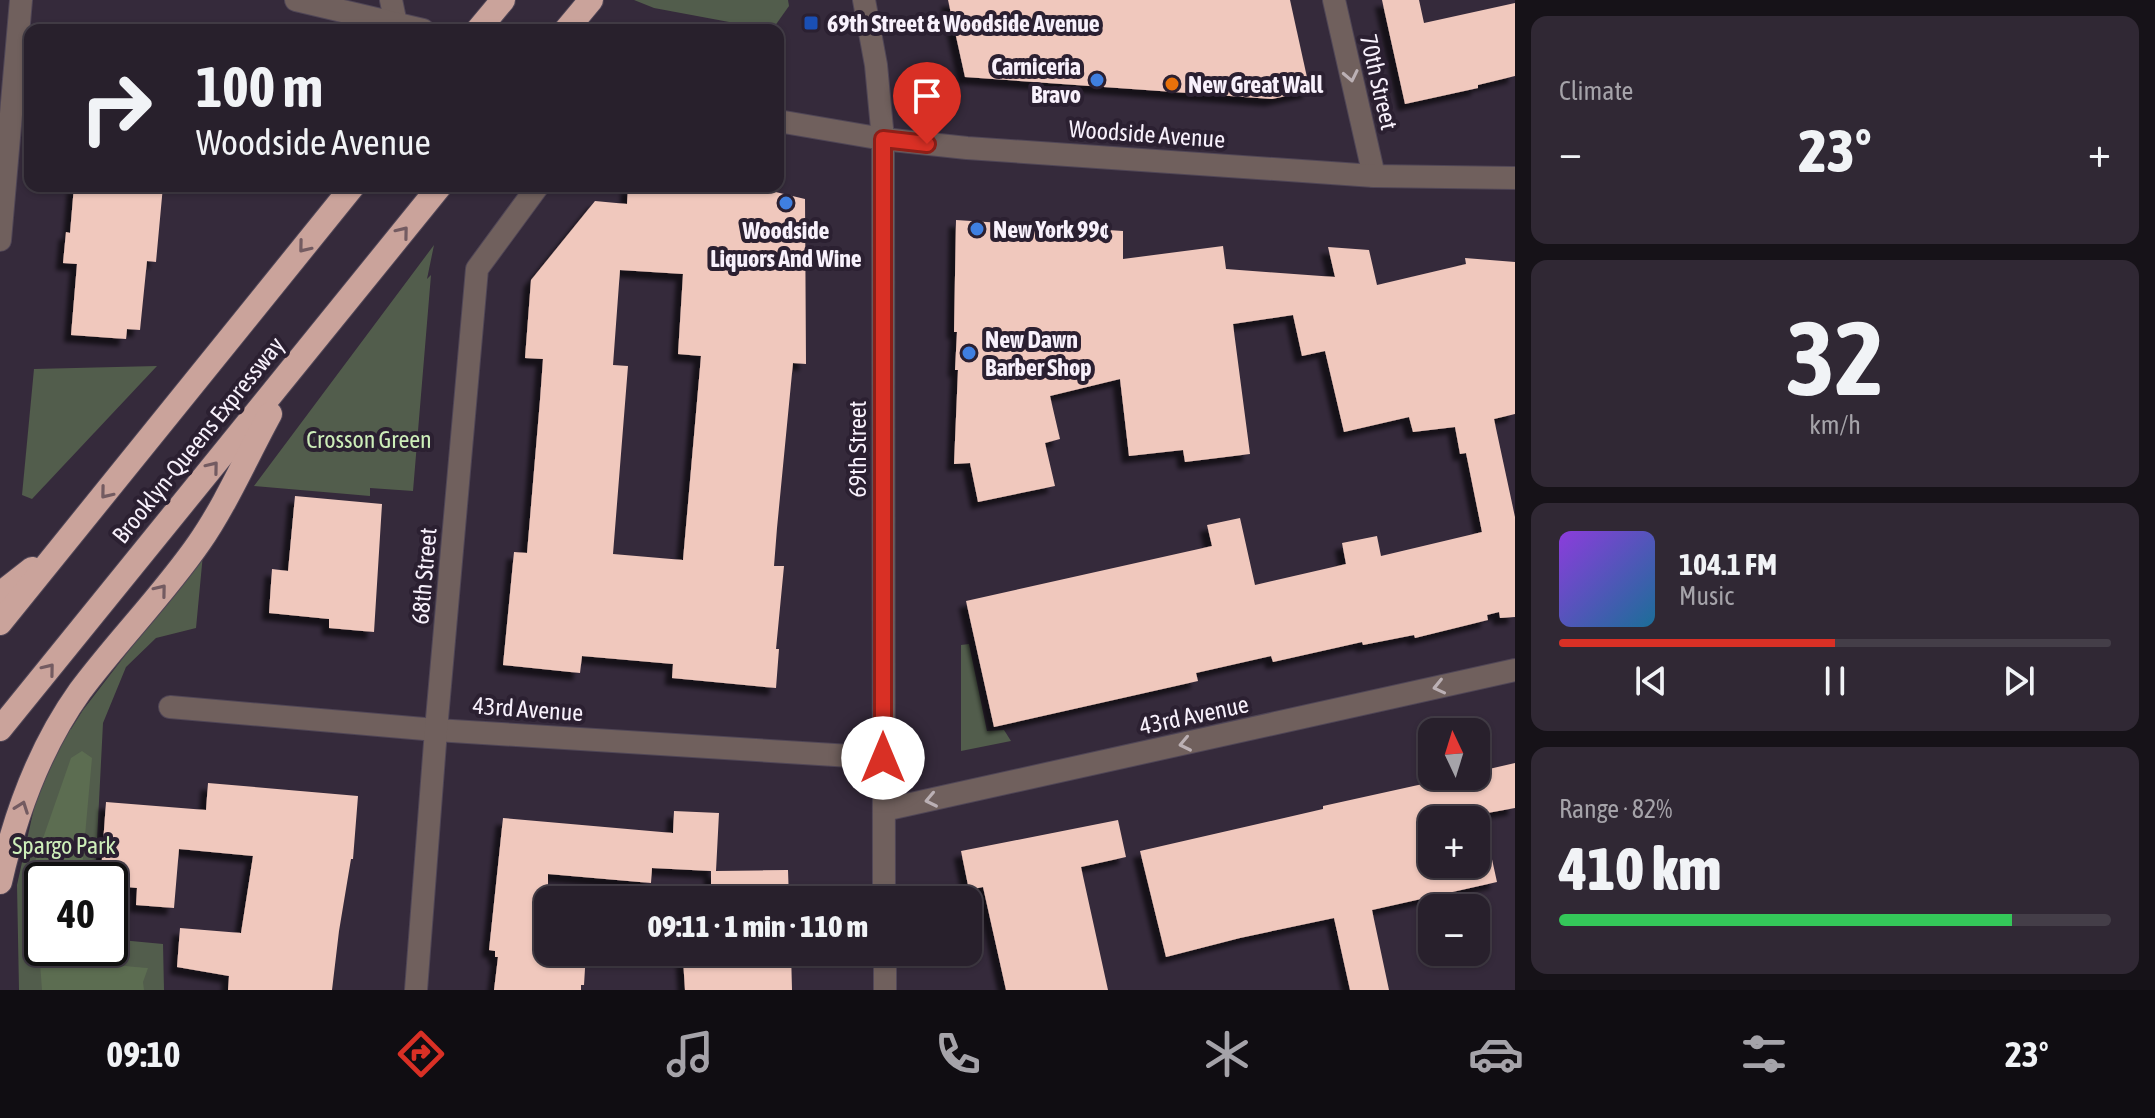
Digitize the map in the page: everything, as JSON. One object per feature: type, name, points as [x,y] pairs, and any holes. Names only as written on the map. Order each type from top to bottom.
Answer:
[{"type":"highway","points":[[483,24],[503,0]]},
{"type":"highway","points":[[571,24],[591,0]]},
{"type":"highway","name":"Brooklyn-Queens Expressway","points":[[0,623],[348,192]]},
{"type":"highway","name":"Brooklyn-Queens Expressway","points":[[0,729],[435,192]]},
{"type":"highway","points":[[0,882],[24,802],[53,736],[87,683],[200,542],[301,357]]},
{"type":"highway","points":[[0,594],[63,546]]},
{"type":"street","points":[[0,240],[21,0]]},
{"type":"street","points":[[296,0],[396,24],[391,0]]},
{"type":"street","name":"69th Street","points":[[864,0],[879,83],[883,139],[884,886]]},
{"type":"street","name":"70th Street","points":[[1334,0],[1374,176]]},
{"type":"street","name":"Woodside Avenue","points":[[784,122],[883,139],[967,148],[1374,176],[1515,178]]},
{"type":"street","name":"68th Street","points":[[416,990],[477,269],[534,192]]},
{"type":"street","name":"43rd Avenue","points":[[884,810],[1515,670]]},
{"type":"street","name":"43rd Avenue","points":[[170,707],[436,730],[883,758]]},
{"type":"street","points":[[885,966],[885,990]]},
{"type":"green space","points":[[634,0],[788,0],[789,6],[776,24],[740,24],[654,8]]},
{"type":"green space","name":"Crosson Green","points":[[434,245],[427,279],[431,275],[413,491],[370,488],[370,496],[254,486]]},
{"type":"green space","points":[[157,366],[32,499],[22,495],[34,369]]},
{"type":"green space","name":"Spargo Park","points":[[203,554],[196,628],[156,638],[126,667],[103,723],[96,862],[24,862],[24,966],[128,966],[128,941],[163,944],[164,990],[19,990],[17,885],[40,781],[68,729]]},
{"type":"green space","points":[[969,644],[987,731],[1004,730],[1011,741],[961,751],[961,645]]},
{"type":"green space","points":[[82,751],[92,758],[83,862],[35,862],[71,758]]},
{"type":"green space","points":[[40,966],[148,968],[143,982],[144,990],[42,990]]},
{"type":"building","points":[[948,0],[1290,0],[1310,91],[1272,99],[965,77]]},
{"type":"building","points":[[1382,0],[1419,0],[1424,23],[1515,3],[1515,76],[1478,85],[1478,88],[1405,104]]},
{"type":"building","points":[[73,192],[162,192],[156,262],[147,261],[140,330],[127,329],[126,339],[71,335],[77,264],[63,263],[66,232],[70,233]]},
{"type":"building","points":[[628,192],[776,192],[805,199],[806,364],[793,363],[777,528],[774,566],[784,566],[776,649],[779,649],[776,688],[672,678],[673,664],[582,656],[580,673],[503,665],[514,552],[527,553],[543,359],[525,358],[531,280],[595,201],[627,204]],"holes":[[[620,270],[683,274],[678,354],[701,356],[683,560],[613,554],[628,366],[613,365]]]},
{"type":"building","points":[[956,220],[1123,231],[1123,259],[1223,246],[1226,269],[1335,277],[1328,247],[1369,250],[1377,285],[1466,264],[1465,258],[1515,262],[1515,414],[1494,419],[1515,517],[1515,617],[1500,618],[1499,612],[1487,615],[1488,620],[1415,638],[1414,635],[1363,645],[1362,642],[1273,662],[1271,656],[1196,673],[1198,681],[994,727],[966,601],[1212,546],[1207,525],[1240,518],[1255,585],[1346,564],[1342,543],[1377,536],[1381,556],[1482,532],[1466,453],[1460,454],[1455,427],[1413,432],[1409,417],[1344,432],[1325,351],[1302,356],[1293,315],[1233,324],[1250,454],[1185,462],[1183,450],[1129,456],[1120,379],[1050,396],[1060,439],[1045,443],[1055,486],[978,502],[970,463],[954,464],[958,370],[955,370],[957,332],[954,332]]},
{"type":"building","points":[[295,496],[382,504],[374,632],[329,628],[329,619],[269,613],[272,569],[288,571]]},
{"type":"building","points":[[1515,763],[1515,808],[1490,813],[1490,806],[1418,806],[1418,878],[1490,878],[1490,850],[1497,882],[1443,894],[1418,894],[1418,900],[1372,910],[1389,990],[1350,990],[1334,918],[1166,957],[1140,851],[1323,809],[1323,806],[1418,785],[1418,790],[1490,790],[1490,769]]},
{"type":"building","points":[[208,783],[358,796],[353,859],[339,931],[332,990],[228,990],[229,976],[177,967],[180,928],[241,933],[253,856],[179,849],[174,908],[136,905],[137,888],[128,887],[128,862],[102,862],[106,802],[206,810]]},
{"type":"building","points":[[674,811],[719,813],[716,871],[788,870],[789,886],[711,886],[711,871],[652,868],[651,883],[548,874],[548,886],[534,886],[534,966],[585,966],[584,985],[581,985],[581,990],[494,990],[498,957],[495,957],[495,951],[489,950],[503,818],[673,833]]},
{"type":"building","points":[[1118,820],[1126,857],[1081,867],[1108,990],[1006,990],[983,887],[968,886],[961,851]]},
{"type":"building","points":[[683,966],[791,966],[792,990],[685,990]]},
{"type":"place","name":"69th Street & Woodside Avenue","points":[[811,23]]},
{"type":"place","name":"Carniceria Bravo","points":[[1097,80]]},
{"type":"place","name":"New Great Wall","points":[[1172,84]]},
{"type":"place","name":"Woodside Liquors And Wine","points":[[786,203]]},
{"type":"place","name":"New York 99¢","points":[[977,229]]},
{"type":"place","name":"New Dawn Barber Shop","points":[[969,353]]},
{"type":"route","points":[[883,758],[883,139],[927,144]]}]
